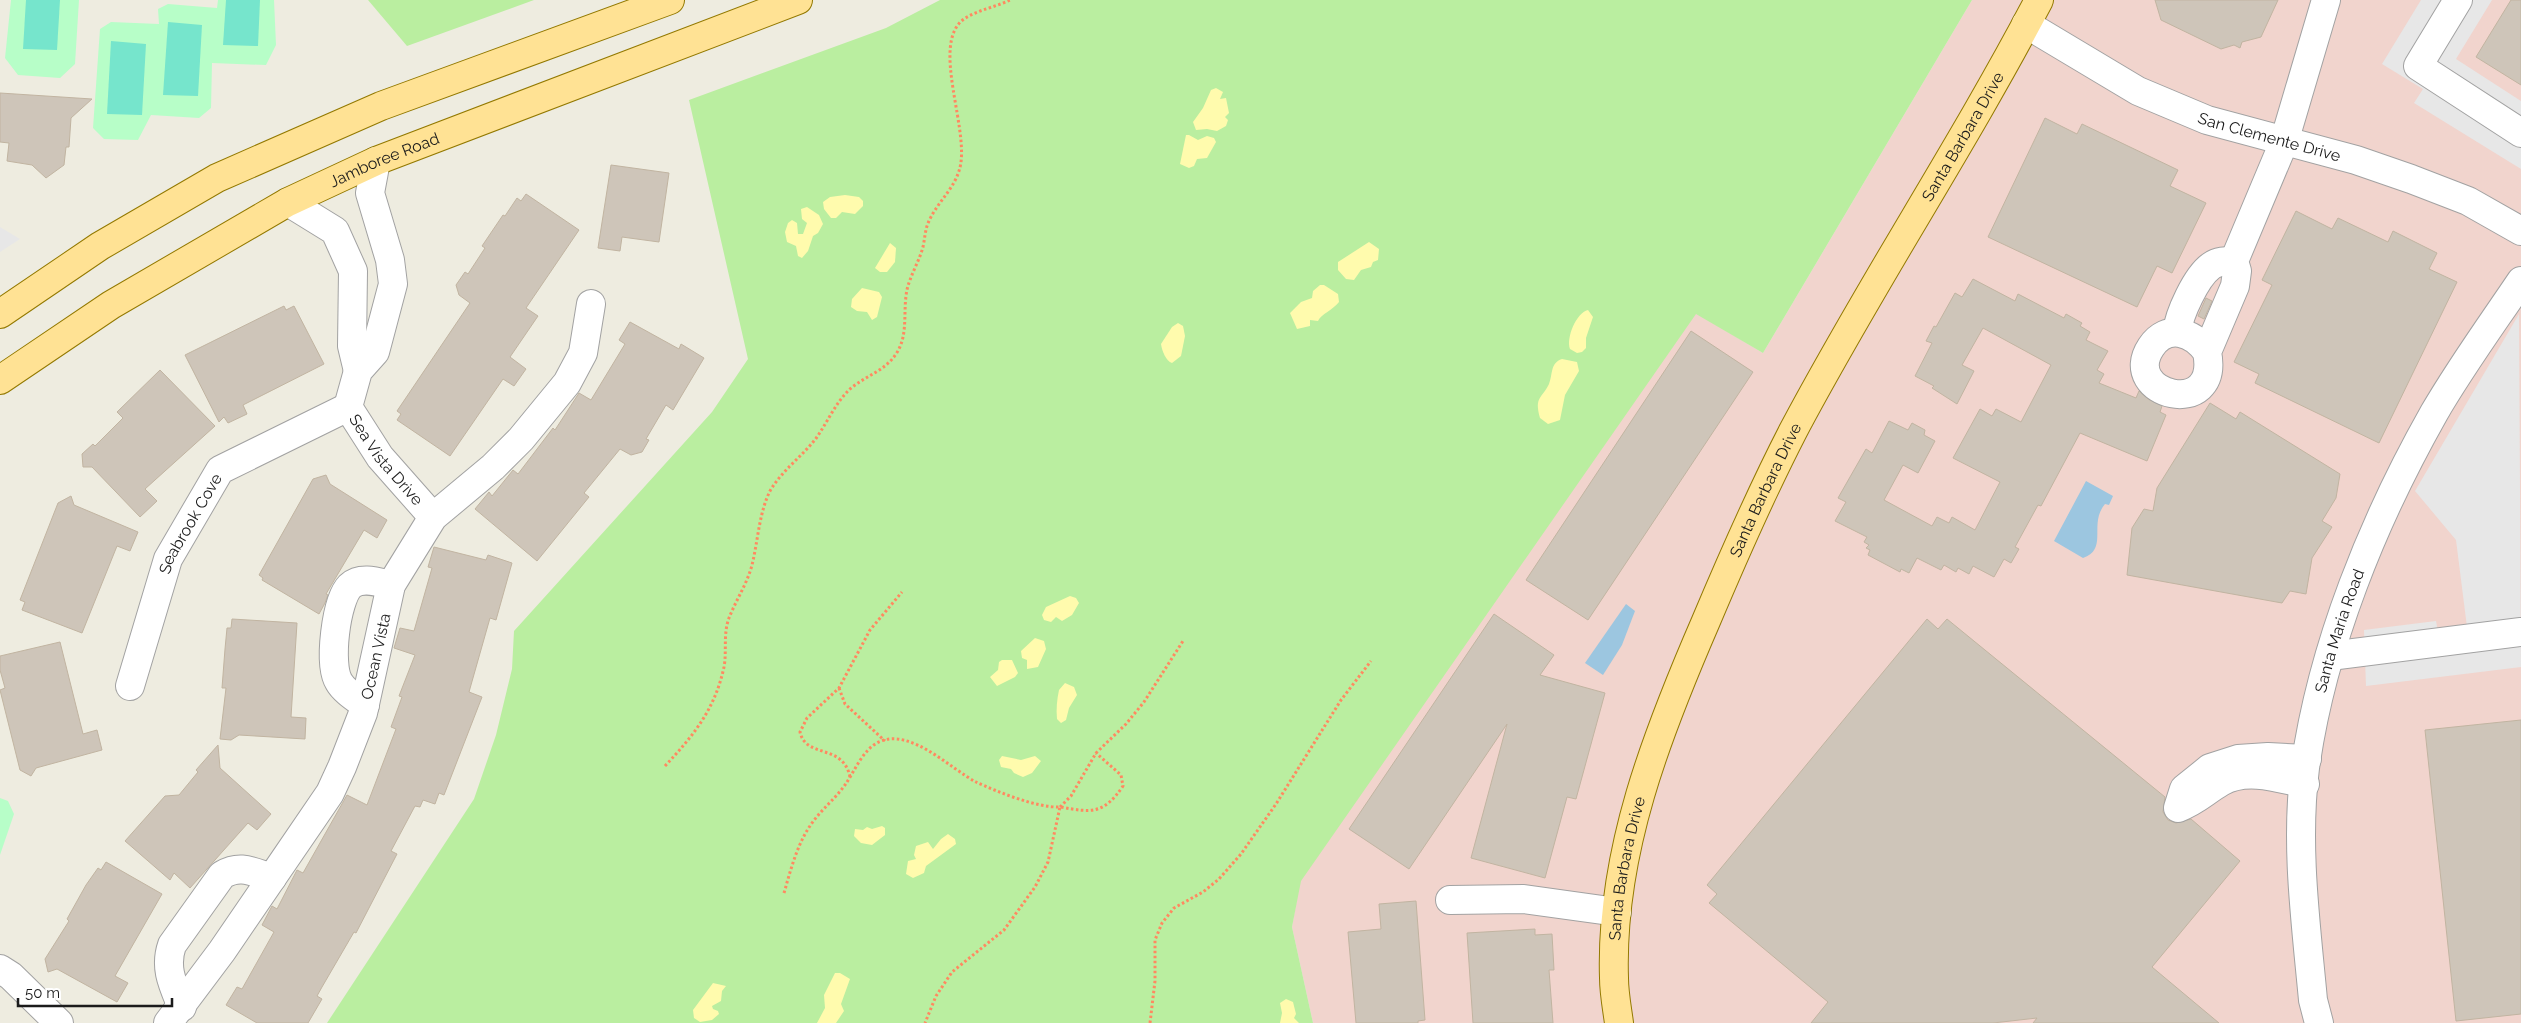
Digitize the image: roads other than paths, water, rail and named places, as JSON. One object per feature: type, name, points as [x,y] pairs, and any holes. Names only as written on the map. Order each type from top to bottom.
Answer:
[{"type":"main road","points":[[0,314],[100,246],[217,178],[380,106],[670,0]]},
{"type":"main road","name":"Jamboree Road","points":[[0,380],[111,305],[288,202],[376,162],[798,0]]},
{"type":"main road","name":"Santa Barbara Drive","points":[[1619,1023],[1614,979],[1616,912],[1628,836],[1651,755],[1684,670],[1734,556],[1793,431],[2039,0]]},
{"type":"street","points":[[2207,352],[2235,286],[2237,271],[2234,261],[2284,142],[2326,0]]},
{"type":"street","points":[[2458,0],[2418,66],[2521,132]]},
{"type":"street","name":"San Clemente Drive","points":[[2026,24],[2138,91],[2207,120],[2356,160],[2411,179],[2468,202],[2521,231]]},
{"type":"street","name":"Sea Vista Drive","points":[[376,162],[370,193],[390,260],[393,284],[375,352],[358,371],[348,407],[380,457],[432,517]]},
{"type":"street","name":"Sea Vista Drive","points":[[288,202],[335,231],[353,271],[352,346],[358,371]]},
{"type":"street","points":[[353,271],[390,260]]},
{"type":"street","points":[[2177,332],[2183,309],[2210,266],[2221,262],[2234,261]]},
{"type":"street","name":"Santa Maria Road","points":[[2319,1023],[2313,1000],[2301,850],[2306,771],[2315,705],[2342,616],[2385,510],[2434,413],[2521,280]]},
{"type":"street","name":"Ocean Vista","points":[[175,1015],[330,793],[353,741],[364,706],[391,585],[432,517],[493,468],[567,383],[583,353],[591,304]]},
{"type":"street","points":[[2177,332],[2189,334],[2199,341],[2207,352],[2209,364],[2207,376],[2200,386],[2190,393],[2177,396],[2165,393],[2154,386],[2148,376],[2145,364],[2148,352],[2155,341],[2165,334],[2177,332]]},
{"type":"street","name":"Seabrook Cove","points":[[130,686],[168,559],[220,470],[348,407]]},
{"type":"street","points":[[364,706],[339,683],[334,671],[332,659],[342,598],[351,586],[359,581],[370,580],[391,585]]},
{"type":"street","points":[[2330,656],[2521,632]]},
{"type":"street","points":[[175,1015],[168,971],[168,958],[172,945],[189,920],[222,875],[233,869],[246,869],[272,878]]},
{"type":"street","points":[[1450,900],[1524,899],[1616,912]]},
{"type":"street","points":[[0,969],[11,976],[59,1023]]}]
